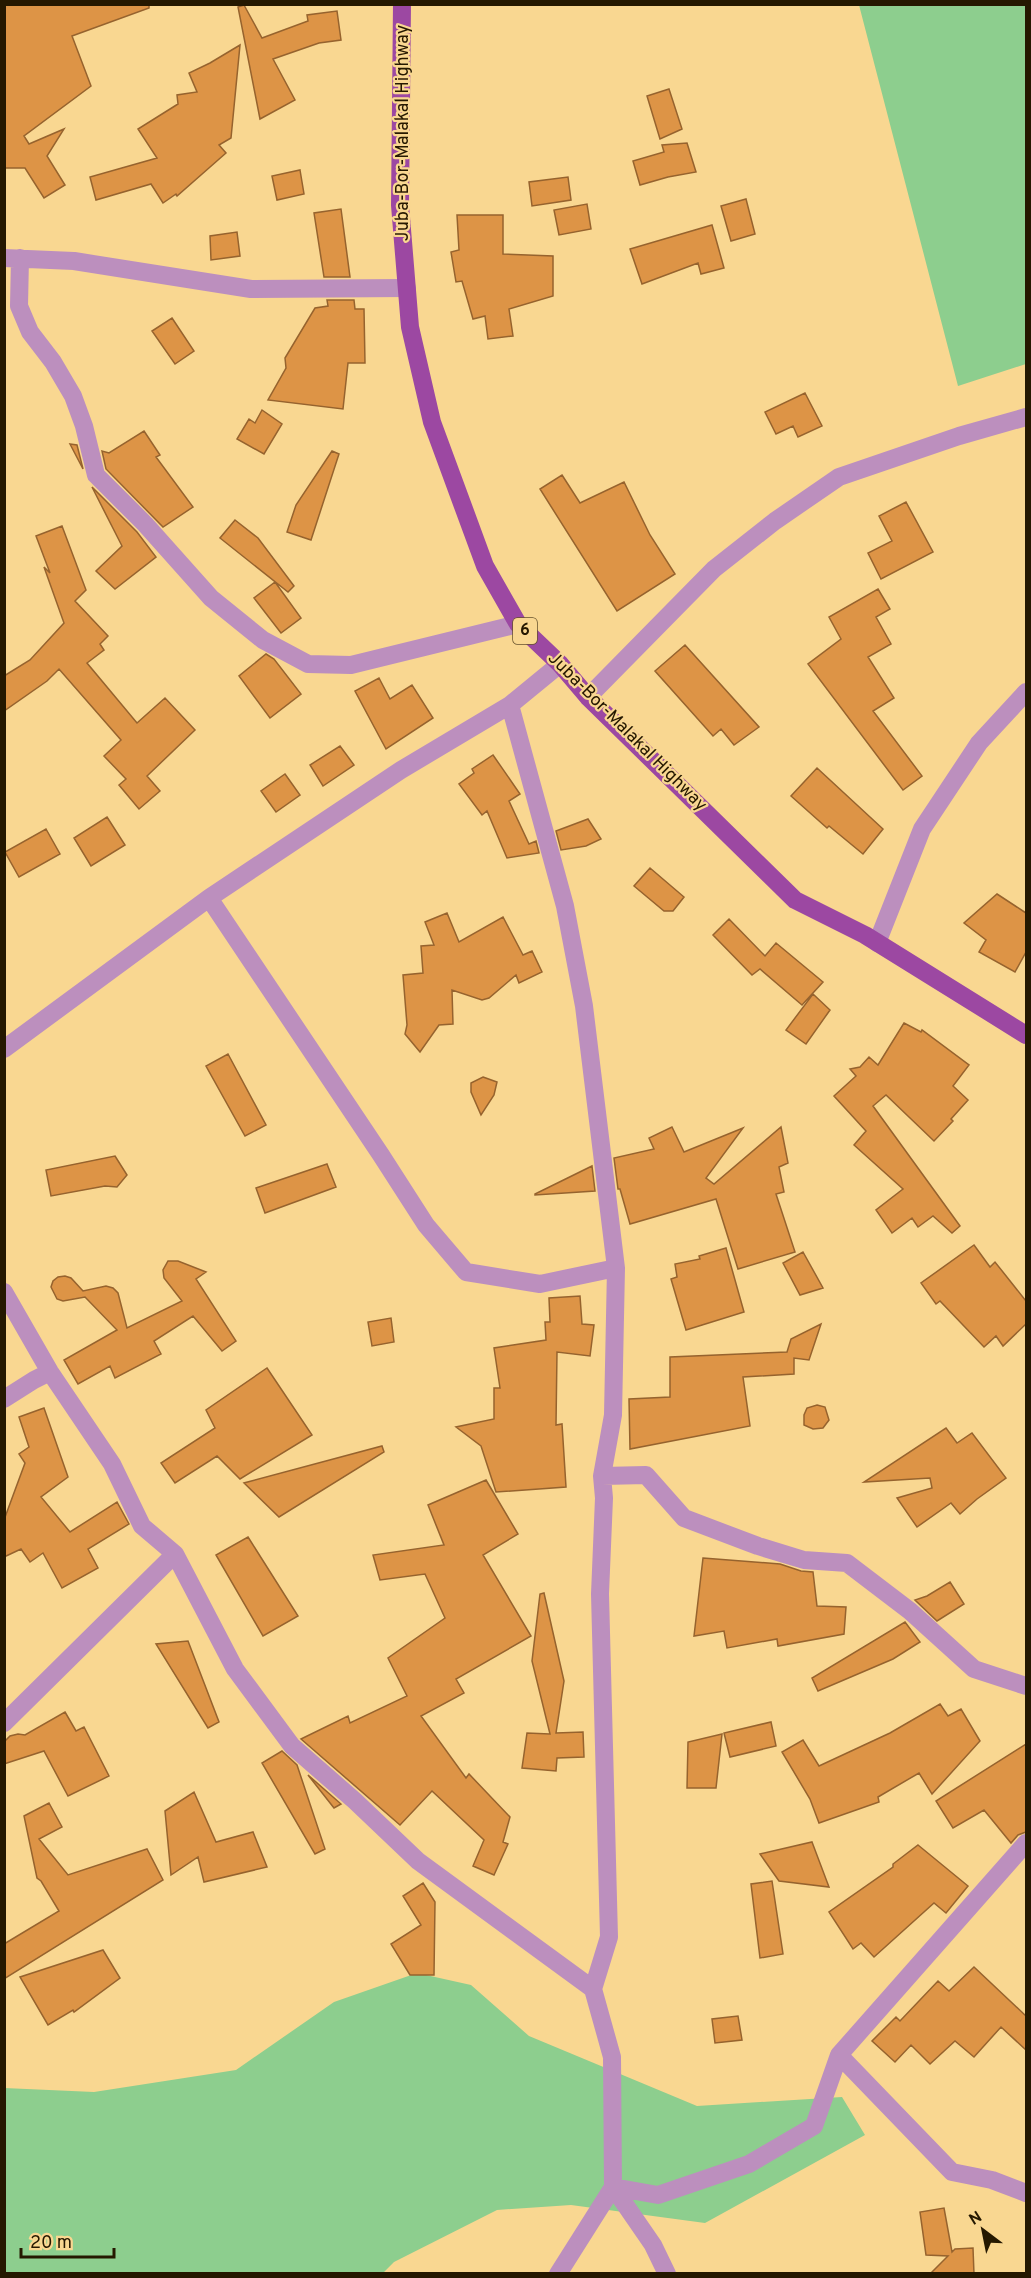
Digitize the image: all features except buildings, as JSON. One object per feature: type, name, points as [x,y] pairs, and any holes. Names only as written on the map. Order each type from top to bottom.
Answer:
[{"type":"main road","name":"Juba-Bor-Malakal Highway","points":[[402,4],[400,169],[410,327],[432,422],[485,566],[518,624],[560,664],[588,697],[795,900],[878,943],[1026,1035]]},
{"type":"street","points":[[406,288],[251,289],[74,261],[12,258],[19,306],[30,333],[53,362],[73,396],[84,426],[96,475],[145,524],[211,598],[263,640],[308,664],[351,665],[518,624]]},
{"type":"street","points":[[588,697],[714,569],[775,521],[839,477],[960,436],[1026,417]]},
{"type":"street","points":[[4,1049],[209,898],[402,770],[510,705],[560,664]]},
{"type":"street","points":[[878,943],[922,829],[979,743],[1026,692]]},
{"type":"street","points":[[510,705],[565,906],[580,984],[596,1094],[616,1268],[613,1415],[602,1476],[600,1606],[609,1937],[593,1989],[612,2057],[613,2187],[558,2274]]},
{"type":"street","points":[[209,898],[426,1225],[466,1272],[540,1284],[616,1268]]},
{"type":"street","points":[[4,1292],[50,1372],[112,1464],[142,1526],[175,1554],[235,1669],[292,1746],[355,1801],[418,1861],[593,1989]]},
{"type":"street","points":[[4,1399],[50,1372]]},
{"type":"street","points":[[602,1476],[646,1475],[684,1518],[758,1546],[804,1560],[847,1563],[910,1611],[974,1669],[1026,1686]]},
{"type":"street","points":[[4,1723],[175,1554]]},
{"type":"street","points":[[613,2187],[658,2195],[749,2164],[814,2126],[840,2055],[1026,1843]]},
{"type":"street","points":[[840,2055],[952,2172],[992,2180],[1026,2193]]},
{"type":"street","points":[[613,2187],[653,2245],[667,2274]]},
{"type":"green space","points":[[859,5],[1026,5],[1026,364],[958,386]]},
{"type":"green space","points":[[417,1973],[471,1985],[529,2036],[697,2106],[842,2097],[865,2135],[705,2223],[571,2205],[497,2210],[394,2262],[383,2273],[5,2273],[4,2088],[94,2092],[236,2070],[334,2002]]}]
